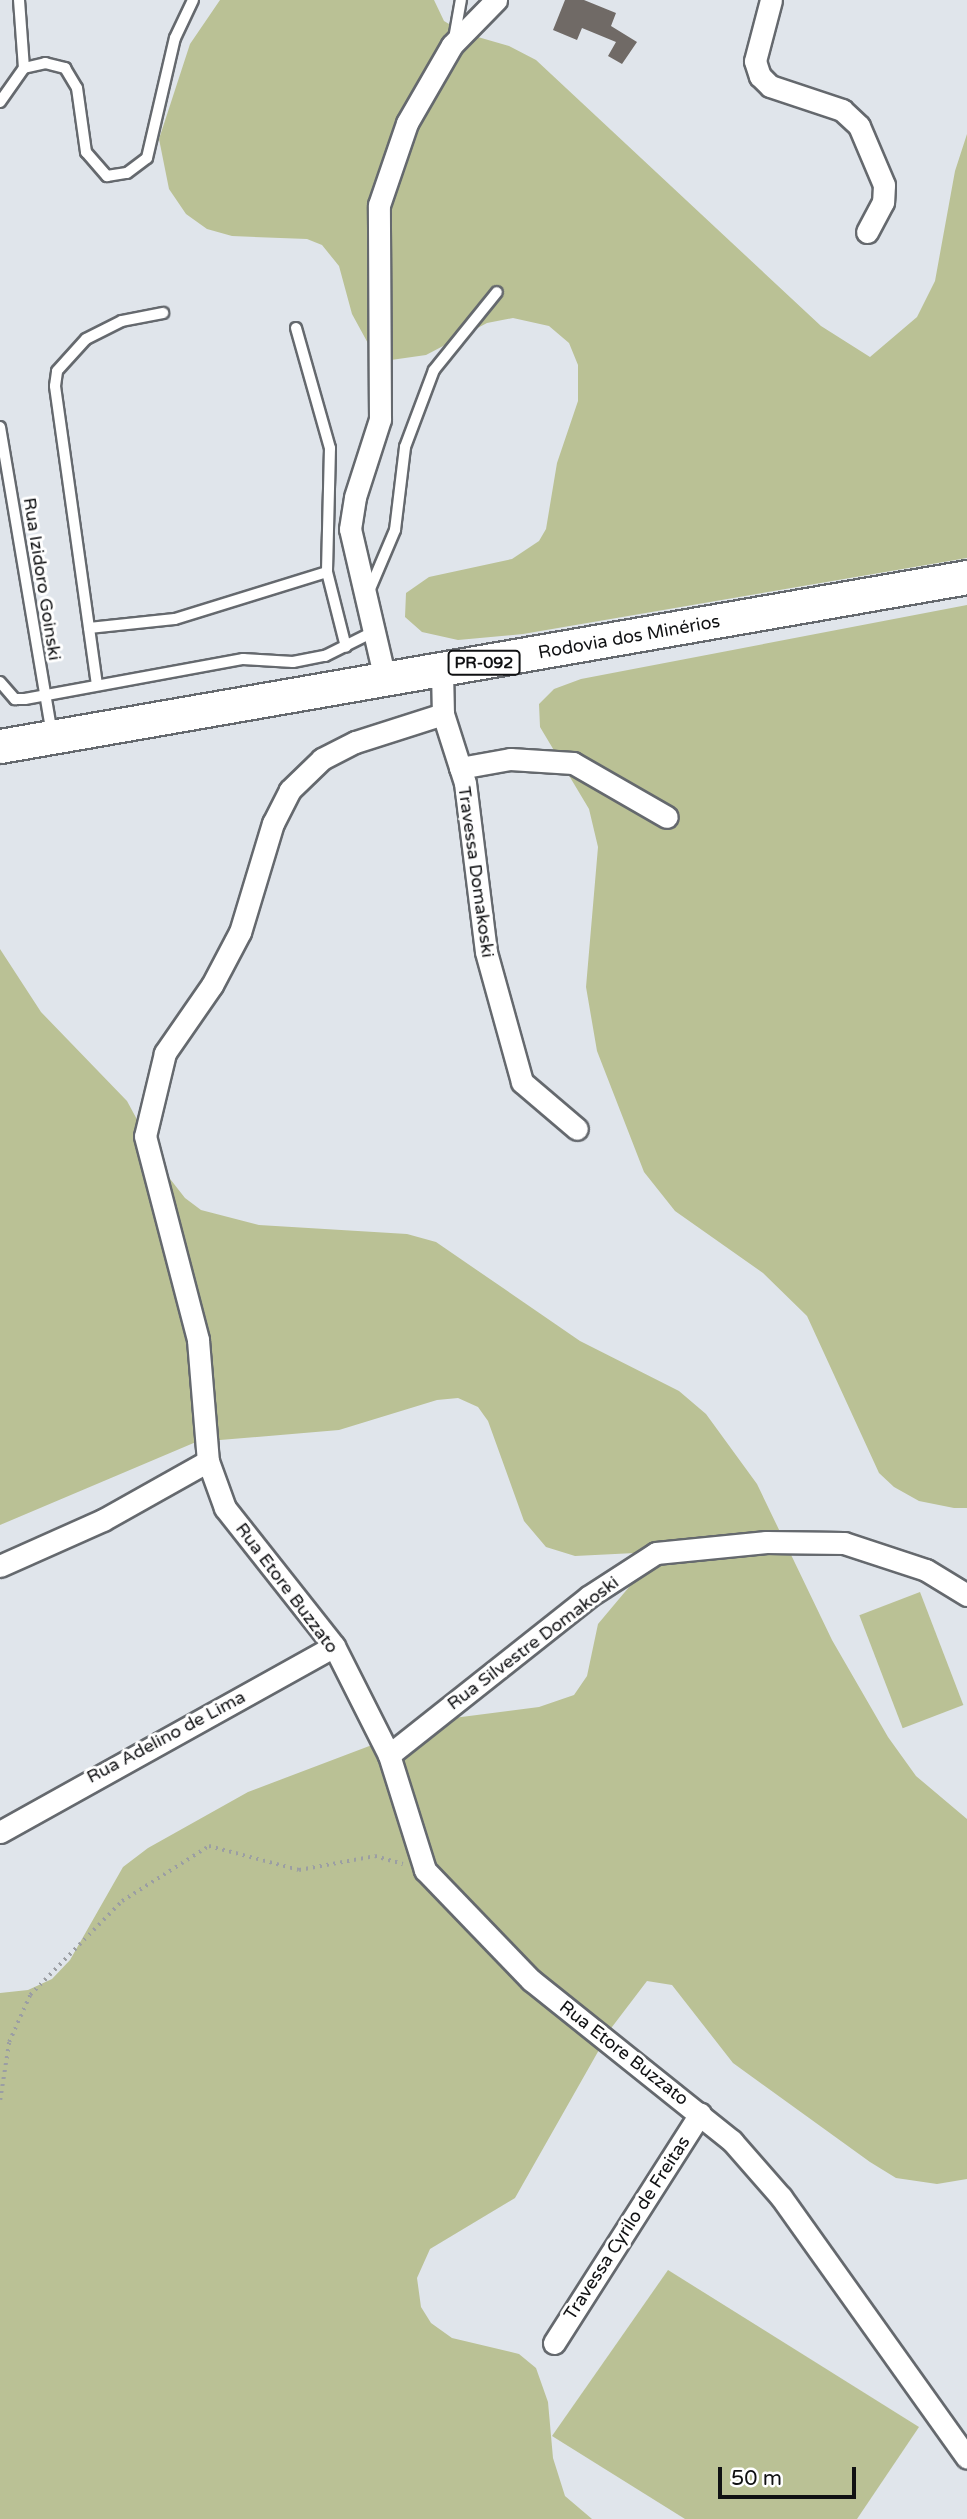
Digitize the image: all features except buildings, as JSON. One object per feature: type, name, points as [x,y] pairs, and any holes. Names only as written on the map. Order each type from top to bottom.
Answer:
[{"type":"main road","name":"Rodovia dos Minérios","points":[[0,746],[442,671],[967,577]]},
{"type":"street","points":[[385,679],[350,529],[355,497],[380,419],[379,205],[407,123],[453,45],[496,0]]},
{"type":"street","points":[[771,0],[755,61],[760,76],[770,86],[842,110],[859,126],[884,185],[883,202],[867,232]]},
{"type":"street","points":[[442,671],[443,714]]},
{"type":"street","name":"Travessa Domakoski","points":[[443,714],[460,768],[486,952],[522,1082],[577,1129]]},
{"type":"street","name":"Rua Etore Buzzato","points":[[443,714],[355,742],[322,759],[290,790],[274,823],[240,932],[212,985],[165,1053],[145,1136],[198,1340],[208,1461],[225,1508],[334,1646],[389,1755],[425,1870],[531,1980],[732,2141],[781,2197],[967,2458]]},
{"type":"street","points":[[460,768],[510,759],[573,763],[667,817]]},
{"type":"street","points":[[0,1566],[103,1520],[208,1461]]},
{"type":"street","name":"Rua Silvestre Domakoski","points":[[389,1755],[588,1597],[656,1553],[766,1542],[844,1543],[926,1570],[967,1595]]},
{"type":"street","name":"Rua Adelino de Lima","points":[[0,1832],[334,1646]]},
{"type":"street","name":"Travessa Cyrilo de Freitas","points":[[554,2343],[700,2114]]},
{"type":"lane","points":[[19,0],[24,68]]},
{"type":"lane","points":[[0,102],[24,68],[45,62],[65,68],[77,88],[86,152],[107,176],[127,173],[146,158],[175,38],[193,0]]},
{"type":"lane","points":[[453,45],[461,0]]},
{"type":"lane","points":[[366,598],[380,574],[395,530],[405,447],[434,370],[497,292]]},
{"type":"lane","points":[[97,685],[55,386],[57,371],[86,339],[122,321],[163,313]]},
{"type":"lane","points":[[296,328],[330,448],[327,572],[346,647]]},
{"type":"lane","name":"Rua Izidoro Goinski","points":[[0,427],[52,737]]},
{"type":"lane","points":[[89,628],[175,619],[327,572]]},
{"type":"lane","points":[[0,682],[15,699],[243,659],[293,662],[346,647],[374,631]]},
{"type":"path","points":[[0,2100],[9,2042],[30,1995],[122,1900],[209,1846],[299,1870],[375,1856],[425,1870]]},
{"type":"green space","points":[[220,0],[434,0],[444,21],[464,33],[509,46],[536,60],[821,326],[870,357],[917,317],[935,281],[955,171],[967,134],[967,558],[523,634],[458,640],[422,632],[405,617],[406,593],[429,577],[512,559],[539,541],[546,529],[557,463],[578,401],[578,365],[569,343],[549,326],[513,318],[487,323],[426,355],[391,360],[370,347],[352,314],[339,266],[322,245],[307,239],[232,236],[207,229],[186,214],[169,189],[159,139],[190,44]]},
{"type":"green space","points":[[967,605],[967,1508],[954,1508],[919,1501],[894,1487],[879,1473],[807,1316],[763,1273],[675,1211],[644,1172],[597,1051],[586,987],[598,847],[589,809],[540,727],[539,704],[554,689],[581,679]]},
{"type":"green space","points":[[0,949],[41,1012],[127,1101],[167,1175],[185,1198],[201,1210],[259,1225],[407,1234],[436,1242],[580,1341],[679,1391],[706,1414],[757,1484],[832,1640],[888,1737],[916,1776],[967,1819],[967,2179],[937,2184],[896,2178],[870,2162],[733,2063],[672,1985],[647,1981],[612,2027],[515,2198],[430,2249],[417,2278],[421,2307],[431,2323],[452,2338],[519,2354],[536,2368],[548,2402],[553,2458],[565,2496],[592,2519],[0,2519],[0,1993],[28,1990],[52,1979],[70,1960],[123,1867],[148,1848],[248,1792],[438,1720],[539,1707],[574,1695],[587,1676],[598,1624],[645,1568],[635,1553],[575,1556],[546,1547],[524,1521],[488,1421],[478,1407],[458,1398],[437,1400],[339,1430],[196,1442],[0,1525]]},
{"type":"green space","points":[[920,1592],[963,1705],[903,1728],[859,1615]]},
{"type":"green space","points":[[668,2270],[919,2427],[857,2519],[685,2519],[552,2436]]}]
